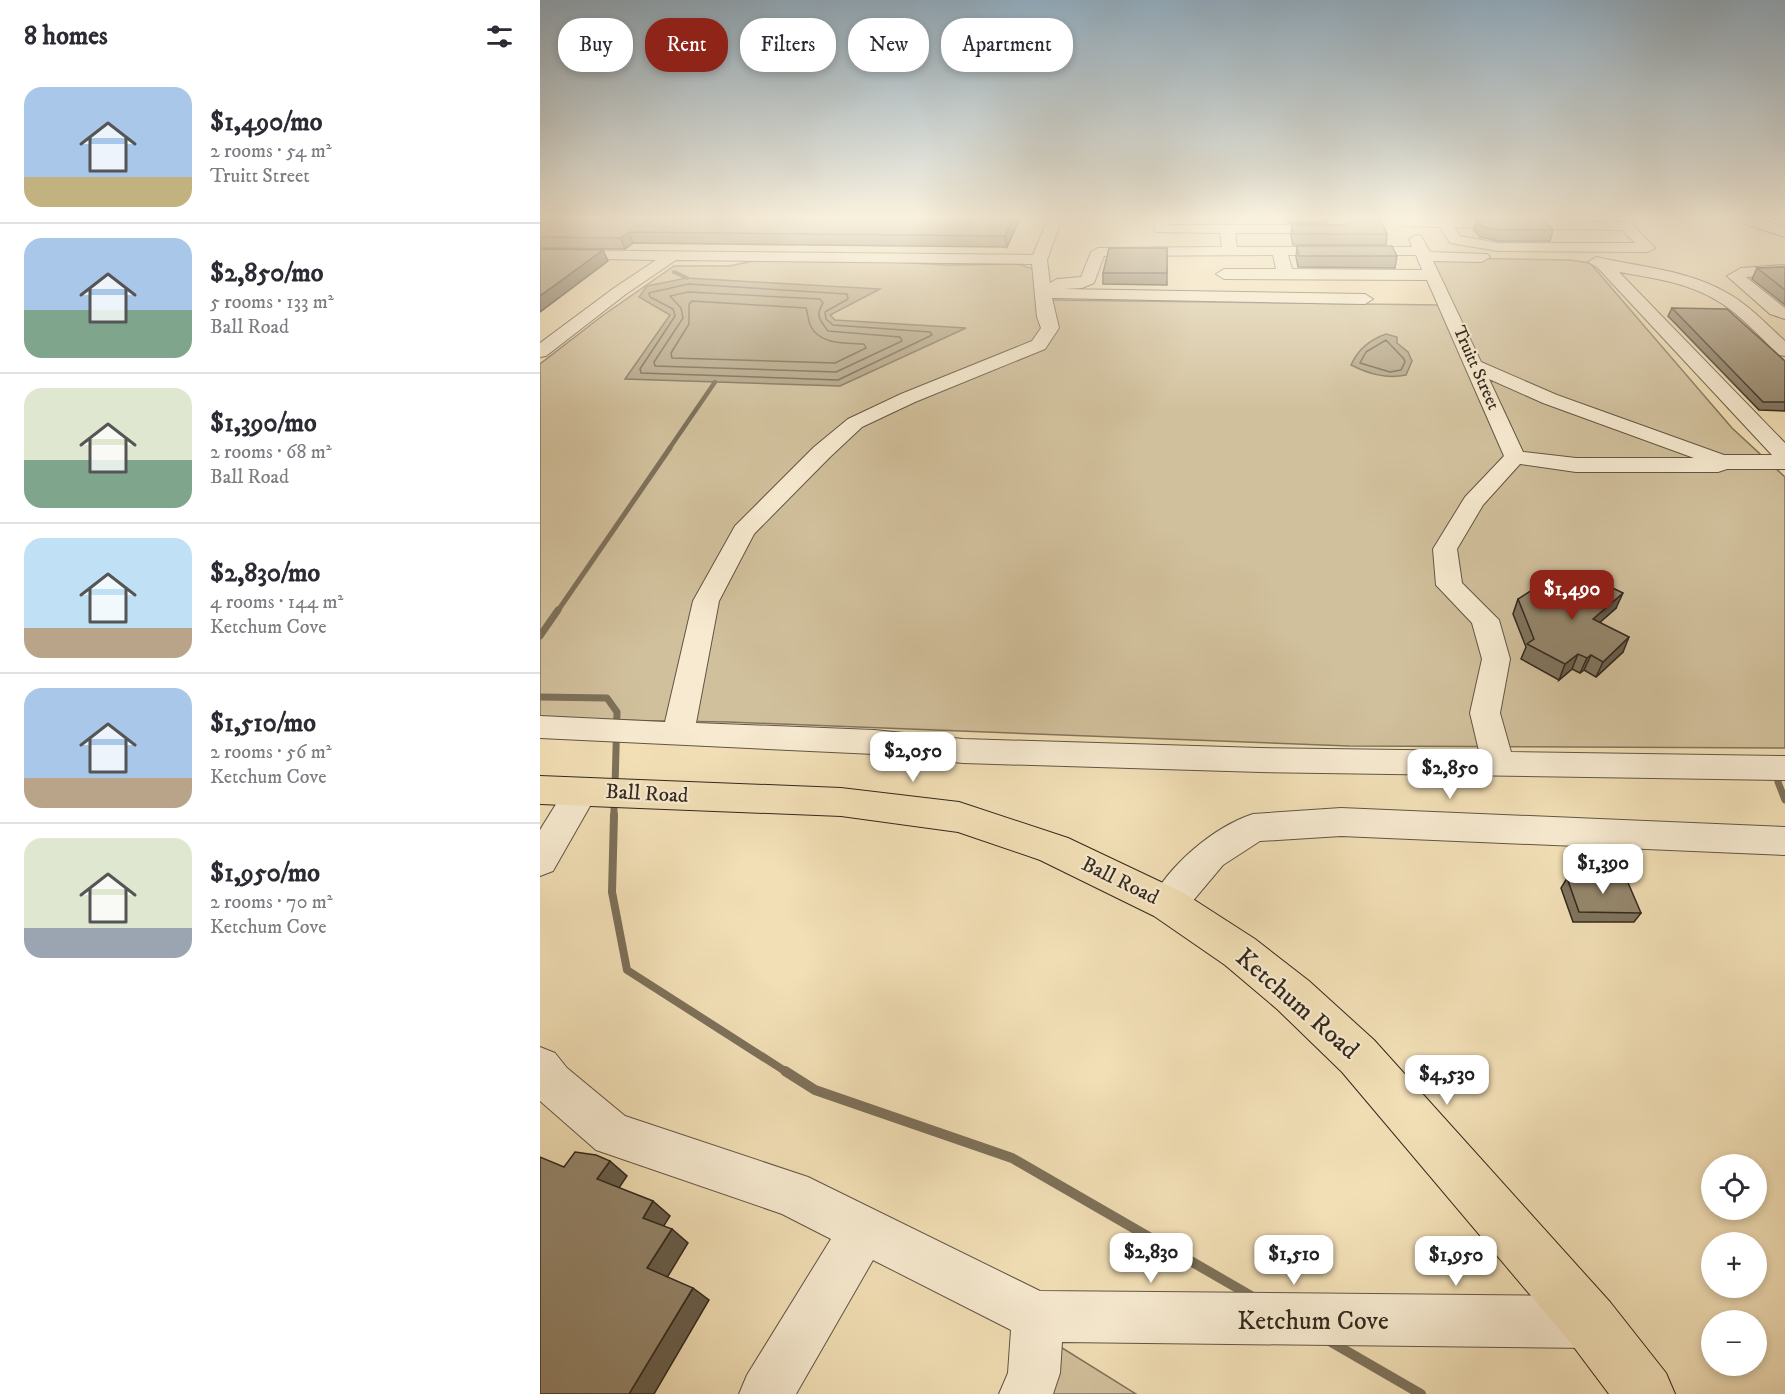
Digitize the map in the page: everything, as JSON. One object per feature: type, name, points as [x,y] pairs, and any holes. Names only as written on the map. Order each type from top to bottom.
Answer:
[{"type":"main road","name":"Ball Road","points":[[540,790],[841,802],[959,817],[1054,849],[1168,904]]},
{"type":"main road","name":"Ketchum Road","points":[[1168,904],[1249,959],[1293,995],[1358,1056],[1590,1322],[1645,1394]]},
{"type":"street","points":[[540,352],[548,339],[635,281]]},
{"type":"street","points":[[678,734],[706,601],[744,531],[822,452],[855,423],[908,398],[1039,345],[1050,328],[1041,281]]},
{"type":"street","points":[[1062,281],[1082,283],[1086,281]]},
{"type":"street","points":[[1074,281],[1365,299]]},
{"type":"street","name":"Truitt Street","points":[[1437,281],[1515,457]]},
{"type":"street","points":[[1619,281],[1785,456]]},
{"type":"street","points":[[1688,281],[1724,297],[1785,351]]},
{"type":"street","points":[[1741,281],[1776,310],[1785,314]]},
{"type":"street","points":[[1475,366],[1550,399],[1714,458],[1718,462],[1785,462]]},
{"type":"street","points":[[1498,764],[1485,712],[1496,659],[1485,620],[1449,585],[1445,549],[1473,502],[1515,457],[1576,465],[1710,466],[1718,465],[1718,462]]},
{"type":"street","points":[[540,727],[874,742],[975,751],[1260,760],[1785,768]]},
{"type":"street","points":[[540,861],[601,792]]},
{"type":"street","name":"Ball Road","points":[[1168,904],[1210,855],[1253,828],[1341,822],[1785,842]]},
{"type":"street","points":[[540,1068],[552,1083],[612,1134],[791,1194],[1037,1316],[1034,1373],[1026,1394]]},
{"type":"street","points":[[766,1394],[864,1230]]},
{"type":"street","name":"Ketchum Cove","points":[[1037,1316],[1322,1321],[1590,1322]]},
{"type":"shaded area","points":[[652,281],[1041,281],[1050,300],[1439,305],[1435,281],[1606,281],[1732,428],[1785,477],[1785,748],[1349,746],[728,722],[540,719],[540,364]]},
{"type":"shaded area","points":[[1043,1336],[1136,1394],[1021,1394]]},
{"type":"water","points":[[672,281],[741,281],[880,289],[830,315],[835,320],[966,328],[840,386],[625,379],[670,315],[639,297],[647,286]]},
{"type":"water","points":[[1386,334],[1397,337],[1397,343],[1408,352],[1412,361],[1406,375],[1378,375],[1351,365],[1365,346]]},
{"type":"building","points":[[540,281],[560,281],[540,296]]},
{"type":"building","points":[[1774,281],[1785,281],[1785,290]]},
{"type":"building","points":[[1672,308],[1727,309],[1785,361],[1785,402],[1763,402]]},
{"type":"building","points":[[1590,577],[1623,593],[1593,619],[1629,637],[1603,662],[1591,655],[1587,658],[1578,654],[1565,664],[1527,644],[1534,639],[1518,599],[1543,583],[1567,595]]},
{"type":"building","points":[[1567,878],[1626,878],[1641,913],[1579,912]]},
{"type":"building","points":[[575,1152],[596,1155],[610,1161],[597,1179],[653,1201],[643,1218],[672,1229],[647,1268],[693,1288],[629,1394],[540,1394],[540,1157],[564,1167]]},
{"type":"waterway","points":[[669,449],[715,382]]},
{"type":"waterway","points":[[557,612],[670,448]]},
{"type":"waterway","points":[[540,636],[558,610]]},
{"type":"waterway","points":[[540,697],[607,698],[617,712],[615,787]]},
{"type":"waterway","points":[[1778,782],[1785,800]]},
{"type":"waterway","points":[[614,799],[614,815]]},
{"type":"waterway","points":[[614,815],[612,892],[627,970],[788,1073]]},
{"type":"waterway","points":[[785,1071],[815,1090],[1012,1158],[1253,1297]]},
{"type":"waterway","points":[[1331,1342],[1421,1394]]}]
